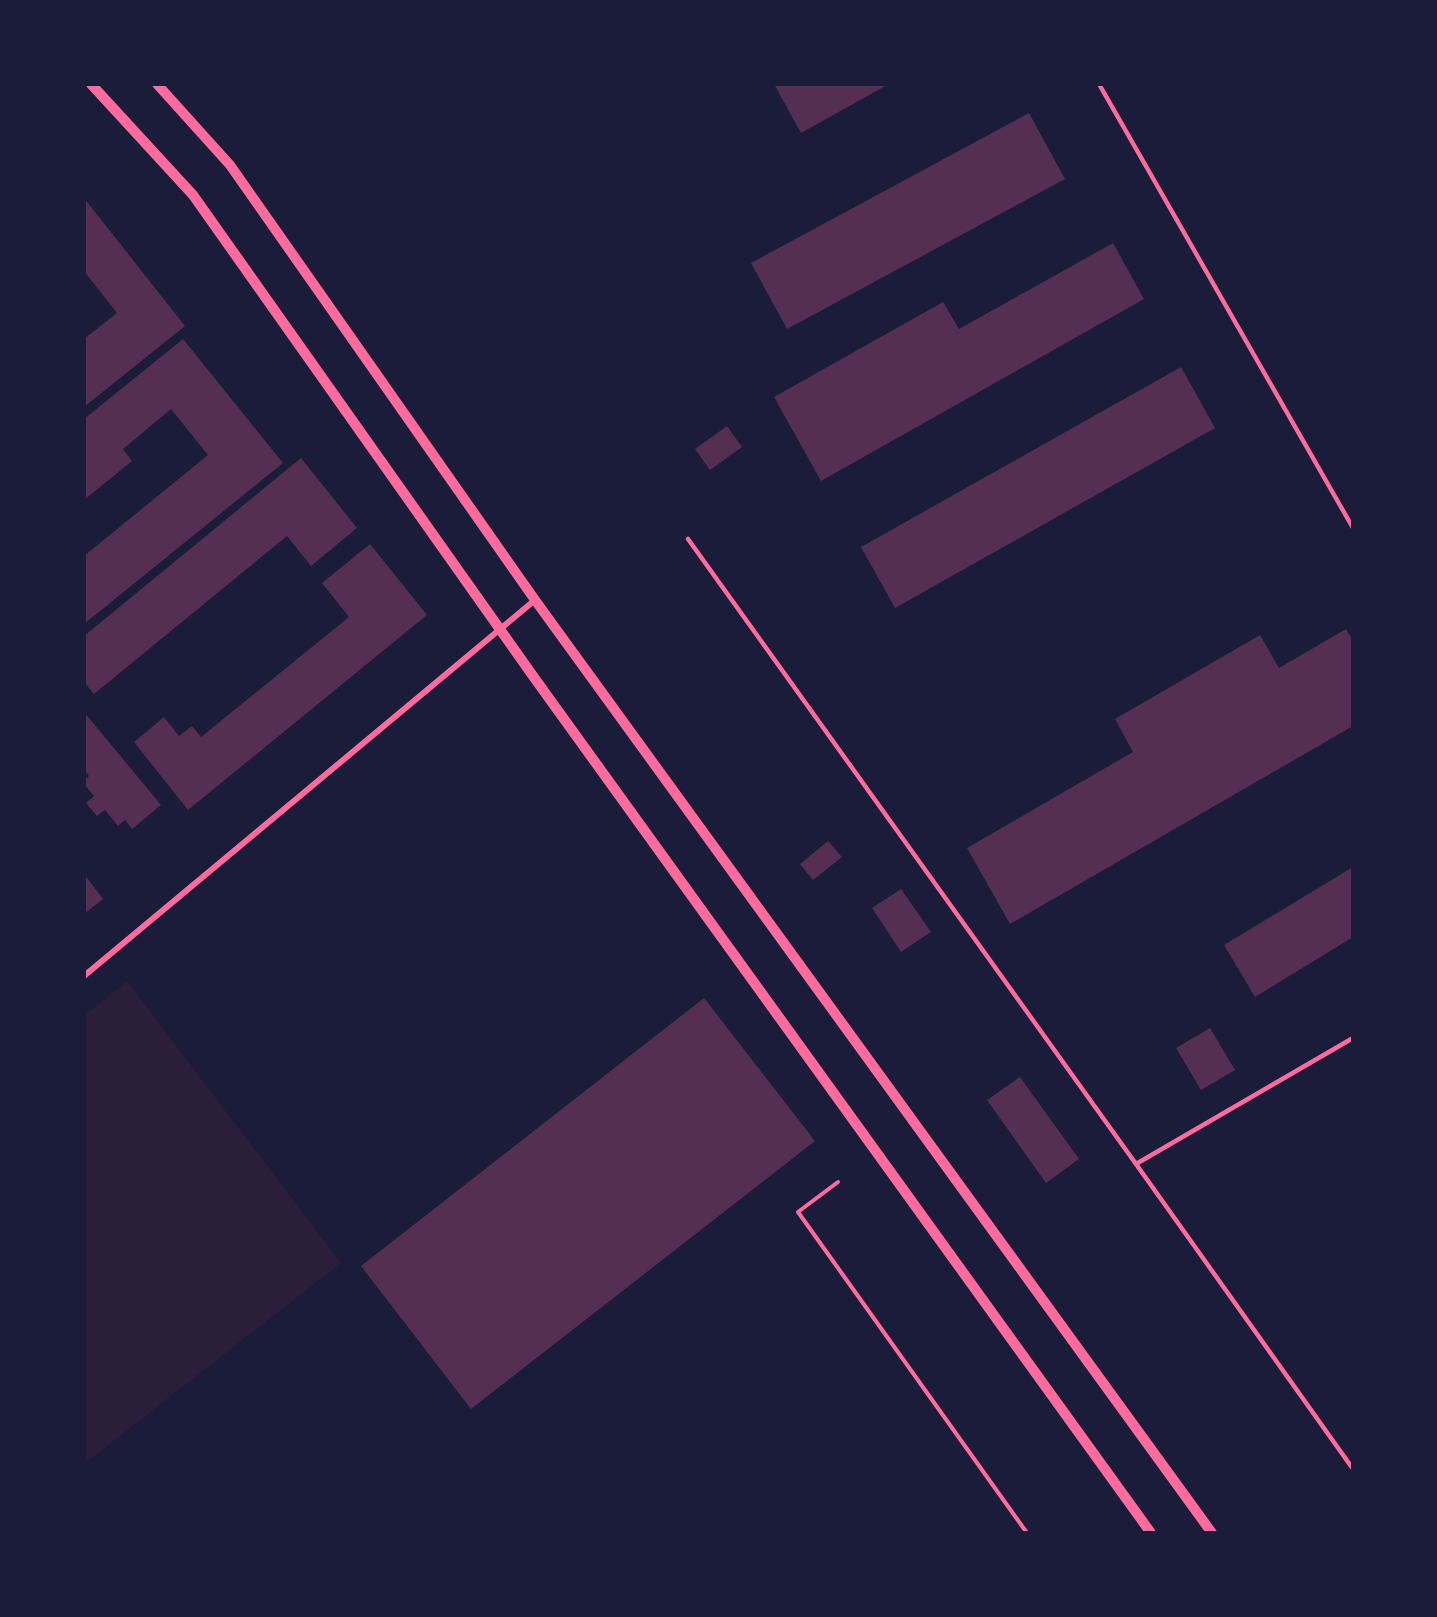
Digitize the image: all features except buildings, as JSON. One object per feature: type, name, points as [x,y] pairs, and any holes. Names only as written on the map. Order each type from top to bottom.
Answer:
[{"type":"street","points":[[91,84],[193,195],[500,629],[1151,1533]]},
{"type":"street","points":[[157,84],[230,165],[535,600],[1212,1533]]},
{"type":"street","points":[[84,976],[535,600]]},
{"type":"lane","points":[[1099,84],[1353,528]]},
{"type":"lane","points":[[688,539],[1353,1469]]},
{"type":"lane","points":[[1136,1164],[1353,1038]]},
{"type":"path","points":[[837,1182],[798,1212],[1027,1533]]},
{"type":"shaded area","points":[[127,981],[341,1263],[84,1464],[84,1016]]}]
